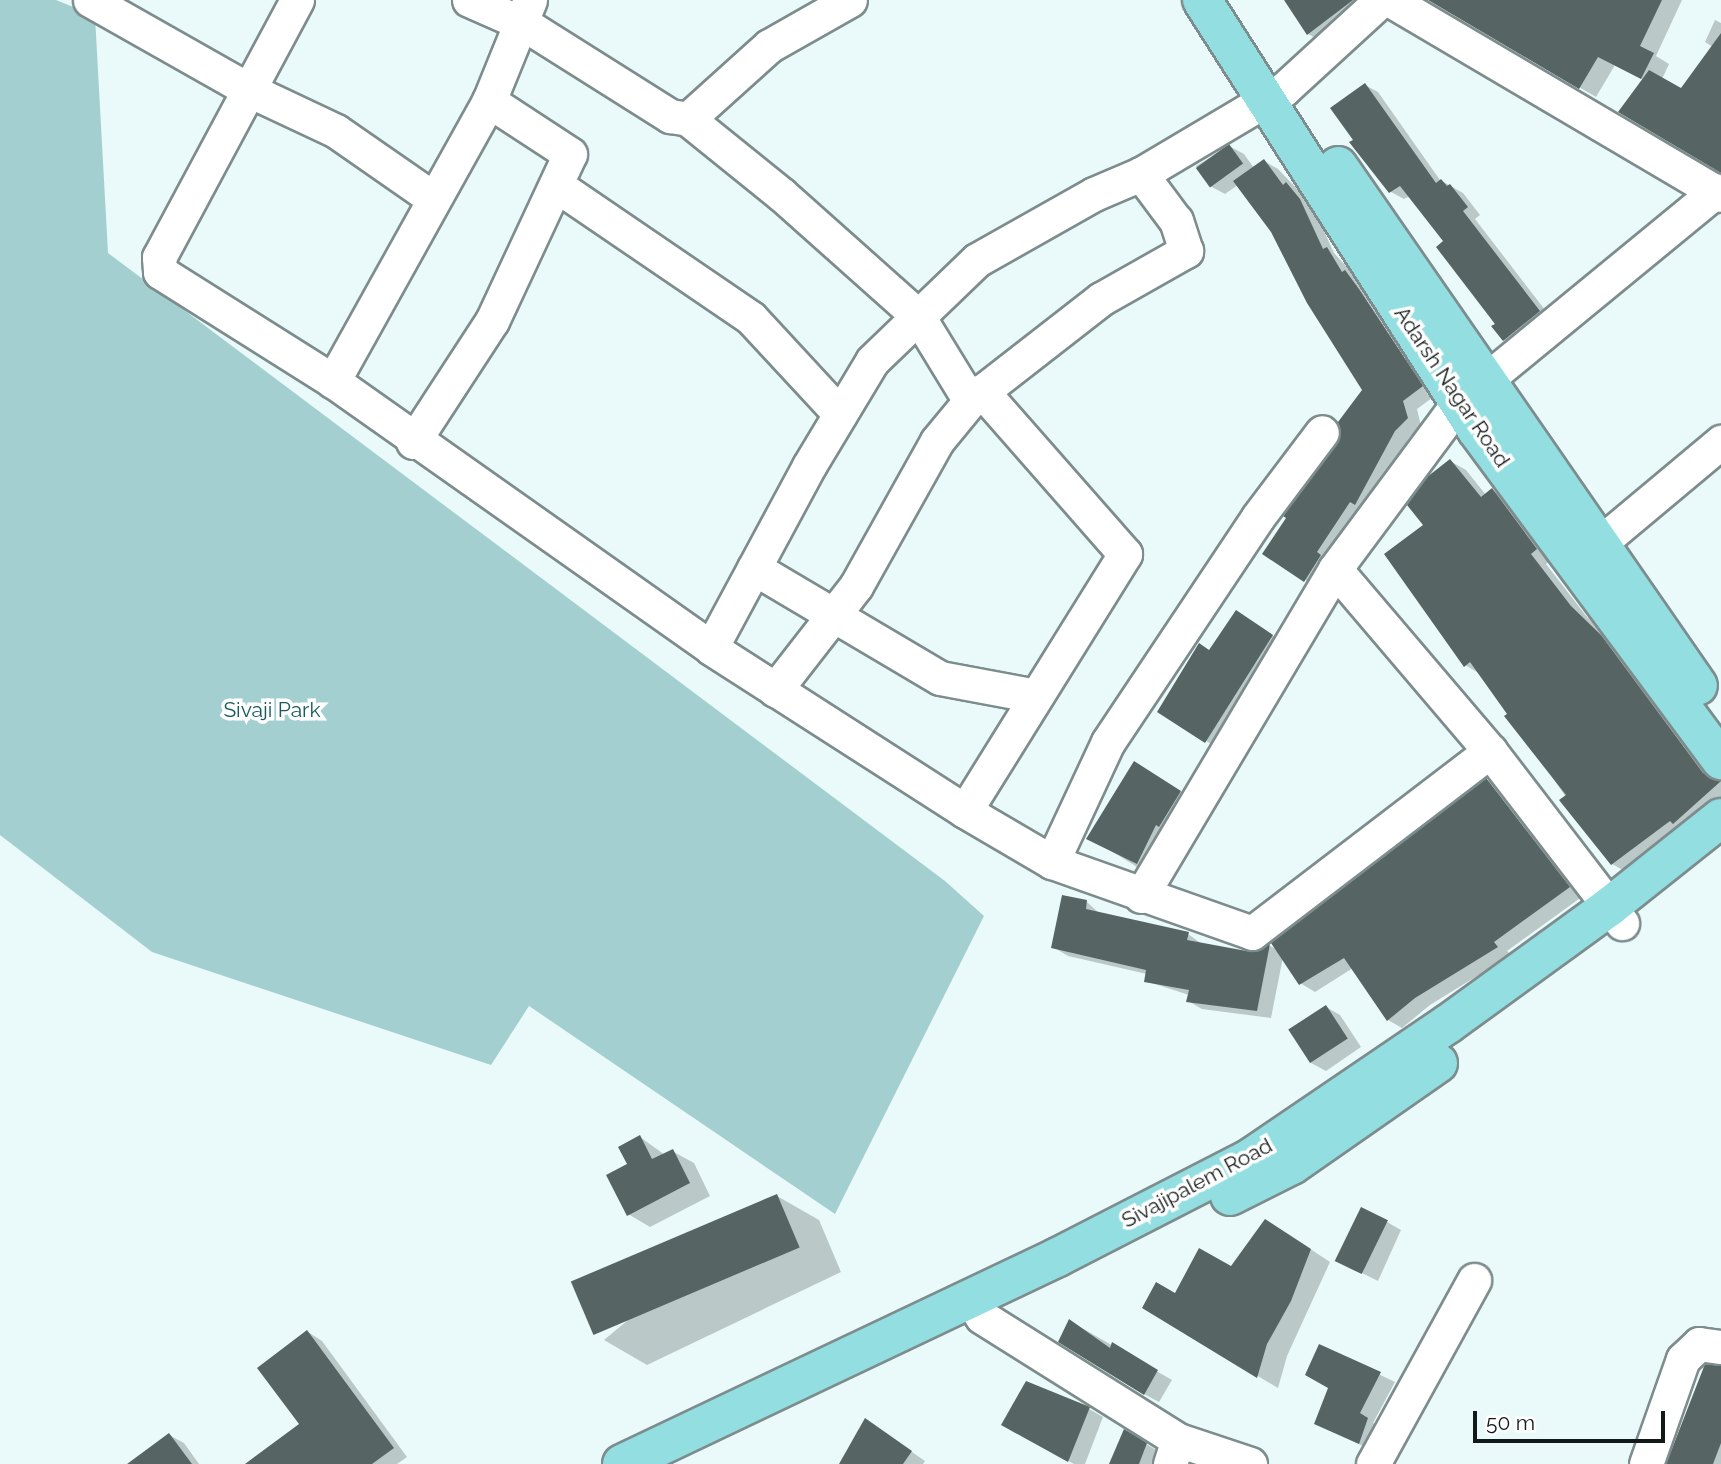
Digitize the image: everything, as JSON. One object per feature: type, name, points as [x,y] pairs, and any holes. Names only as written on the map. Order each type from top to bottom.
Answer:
[{"type":"main road","name":"Adarsh Nagar Road","points":[[1202,0],[1275,94],[1721,760]]},
{"type":"main road","name":"Adarsh Nagar Road","points":[[1230,0],[1275,94]]},
{"type":"main road","name":"Adarsh Nagar Road","points":[[1473,392],[1600,543],[1721,720]]},
{"type":"main road","name":"Sivajipalem Road","points":[[622,1464],[1292,1166],[1466,1043],[1616,915],[1721,818]]},
{"type":"main road","name":"Sivajipalem Road","points":[[1616,915],[1721,847]]},
{"type":"main road","name":"Sivajipalem Road","points":[[668,1464],[976,1308]]},
{"type":"street","points":[[90,0],[249,90],[336,131],[434,200]]},
{"type":"street","points":[[297,0],[159,257],[159,272],[333,381],[413,442],[712,648],[965,811],[1052,862],[1141,896],[1252,933],[1490,751]]},
{"type":"street","points":[[469,0],[527,12],[670,116],[688,119],[781,194],[918,316],[976,396],[1125,554],[965,811]]},
{"type":"street","points":[[688,119],[769,46],[850,0]]},
{"type":"street","points":[[712,648],[754,568],[872,361],[918,316],[977,260],[1094,194],[1141,174],[1275,94],[1381,0]]},
{"type":"street","points":[[1141,896],[1335,569],[1473,392],[1718,193],[1390,0]]},
{"type":"street","points":[[333,381],[489,101],[527,12]]},
{"type":"street","points":[[413,442],[492,321],[570,154],[489,101]]},
{"type":"street","points":[[775,690],[856,586],[937,442],[976,396],[1101,299],[1185,251],[1176,221],[1141,174]]},
{"type":"street","points":[[556,185],[751,318],[840,414]]},
{"type":"street","points":[[1052,862],[1108,742],[1258,517],[1322,432]]},
{"type":"street","points":[[1600,543],[1721,442]]},
{"type":"street","points":[[754,568],[832,617],[940,678],[1036,696]]},
{"type":"street","points":[[1335,569],[1490,751],[1616,915]]},
{"type":"street","points":[[1373,1464],[1474,1280]]},
{"type":"street","points":[[976,1308],[1174,1452],[1250,1464]]},
{"type":"street","points":[[1646,1464],[1683,1359],[1699,1344],[1721,1347]]},
{"type":"green space","name":"Sivaji Park","points":[[0,0],[56,0],[95,16],[108,253],[945,881],[984,916],[835,1214],[529,1006],[491,1065],[152,952],[0,835]]},
{"type":"building","points":[[1284,0],[1353,0],[1307,35]]},
{"type":"building","points":[[1428,0],[1662,0],[1640,46],[1654,53],[1641,79],[1598,57],[1579,89]]},
{"type":"building","points":[[1721,33],[1721,173],[1618,112],[1649,70],[1681,88]]},
{"type":"building","points":[[1365,83],[1436,183],[1441,179],[1447,186],[1450,184],[1468,207],[1463,211],[1540,311],[1503,341],[1491,326],[1495,324],[1436,247],[1443,241],[1400,186],[1389,193],[1349,142],[1353,140],[1330,108]]},
{"type":"building","points":[[1229,144],[1243,163],[1210,188],[1196,168]]},
{"type":"building","points":[[1264,159],[1283,185],[1286,182],[1300,199],[1323,249],[1327,247],[1342,272],[1345,270],[1359,289],[1423,386],[1403,401],[1408,418],[1395,431],[1355,505],[1350,502],[1317,552],[1321,555],[1304,582],[1262,554],[1286,518],[1283,516],[1337,444],[1338,422],[1362,390],[1307,303],[1271,232],[1233,181]]},
{"type":"building","points":[[1450,459],[1481,497],[1492,488],[1537,549],[1531,554],[1571,606],[1601,635],[1703,773],[1721,781],[1673,824],[1670,821],[1611,865],[1559,800],[1566,795],[1504,716],[1507,714],[1470,662],[1464,667],[1384,554],[1423,525],[1407,505],[1427,477]]},
{"type":"building","points":[[1236,610],[1273,635],[1205,743],[1157,712],[1199,643],[1209,650]]},
{"type":"building","points":[[1134,761],[1181,791],[1159,827],[1156,825],[1137,864],[1086,839]]},
{"type":"building","points":[[1486,778],[1570,887],[1494,942],[1498,947],[1415,998],[1387,1021],[1344,958],[1299,985],[1271,943]]},
{"type":"building","points":[[1062,895],[1087,900],[1086,909],[1189,932],[1187,940],[1252,952],[1270,944],[1257,1011],[1186,1002],[1189,990],[1144,982],[1146,970],[1051,948]]},
{"type":"building","points":[[1326,1005],[1348,1039],[1310,1063],[1288,1030]]},
{"type":"building","points":[[640,1135],[652,1159],[673,1149],[690,1183],[627,1216],[606,1175],[627,1164],[618,1147]]},
{"type":"building","points":[[777,1194],[800,1247],[593,1335],[571,1282]]},
{"type":"building","points":[[1361,1207],[1388,1220],[1362,1274],[1335,1261]]},
{"type":"building","points":[[1265,1219],[1311,1249],[1291,1301],[1267,1344],[1257,1378],[1142,1308],[1156,1282],[1175,1293],[1199,1248],[1231,1266]]},
{"type":"building","points":[[1069,1319],[1110,1348],[1112,1342],[1158,1370],[1144,1395],[1058,1342]]},
{"type":"building","points":[[307,1330],[394,1448],[372,1464],[245,1464],[299,1424],[257,1368]]},
{"type":"building","points":[[1319,1344],[1381,1372],[1360,1413],[1368,1418],[1359,1444],[1314,1424],[1328,1388],[1305,1375]]},
{"type":"building","points":[[1705,1364],[1721,1366],[1721,1443],[1713,1464],[1666,1464]]},
{"type":"building","points":[[1026,1381],[1090,1407],[1068,1462],[1001,1425]]},
{"type":"building","points":[[865,1418],[912,1451],[903,1464],[839,1464]]},
{"type":"building","points":[[1124,1429],[1147,1443],[1139,1464],[1109,1464]]},
{"type":"building","points":[[169,1433],[192,1464],[127,1464]]}]
